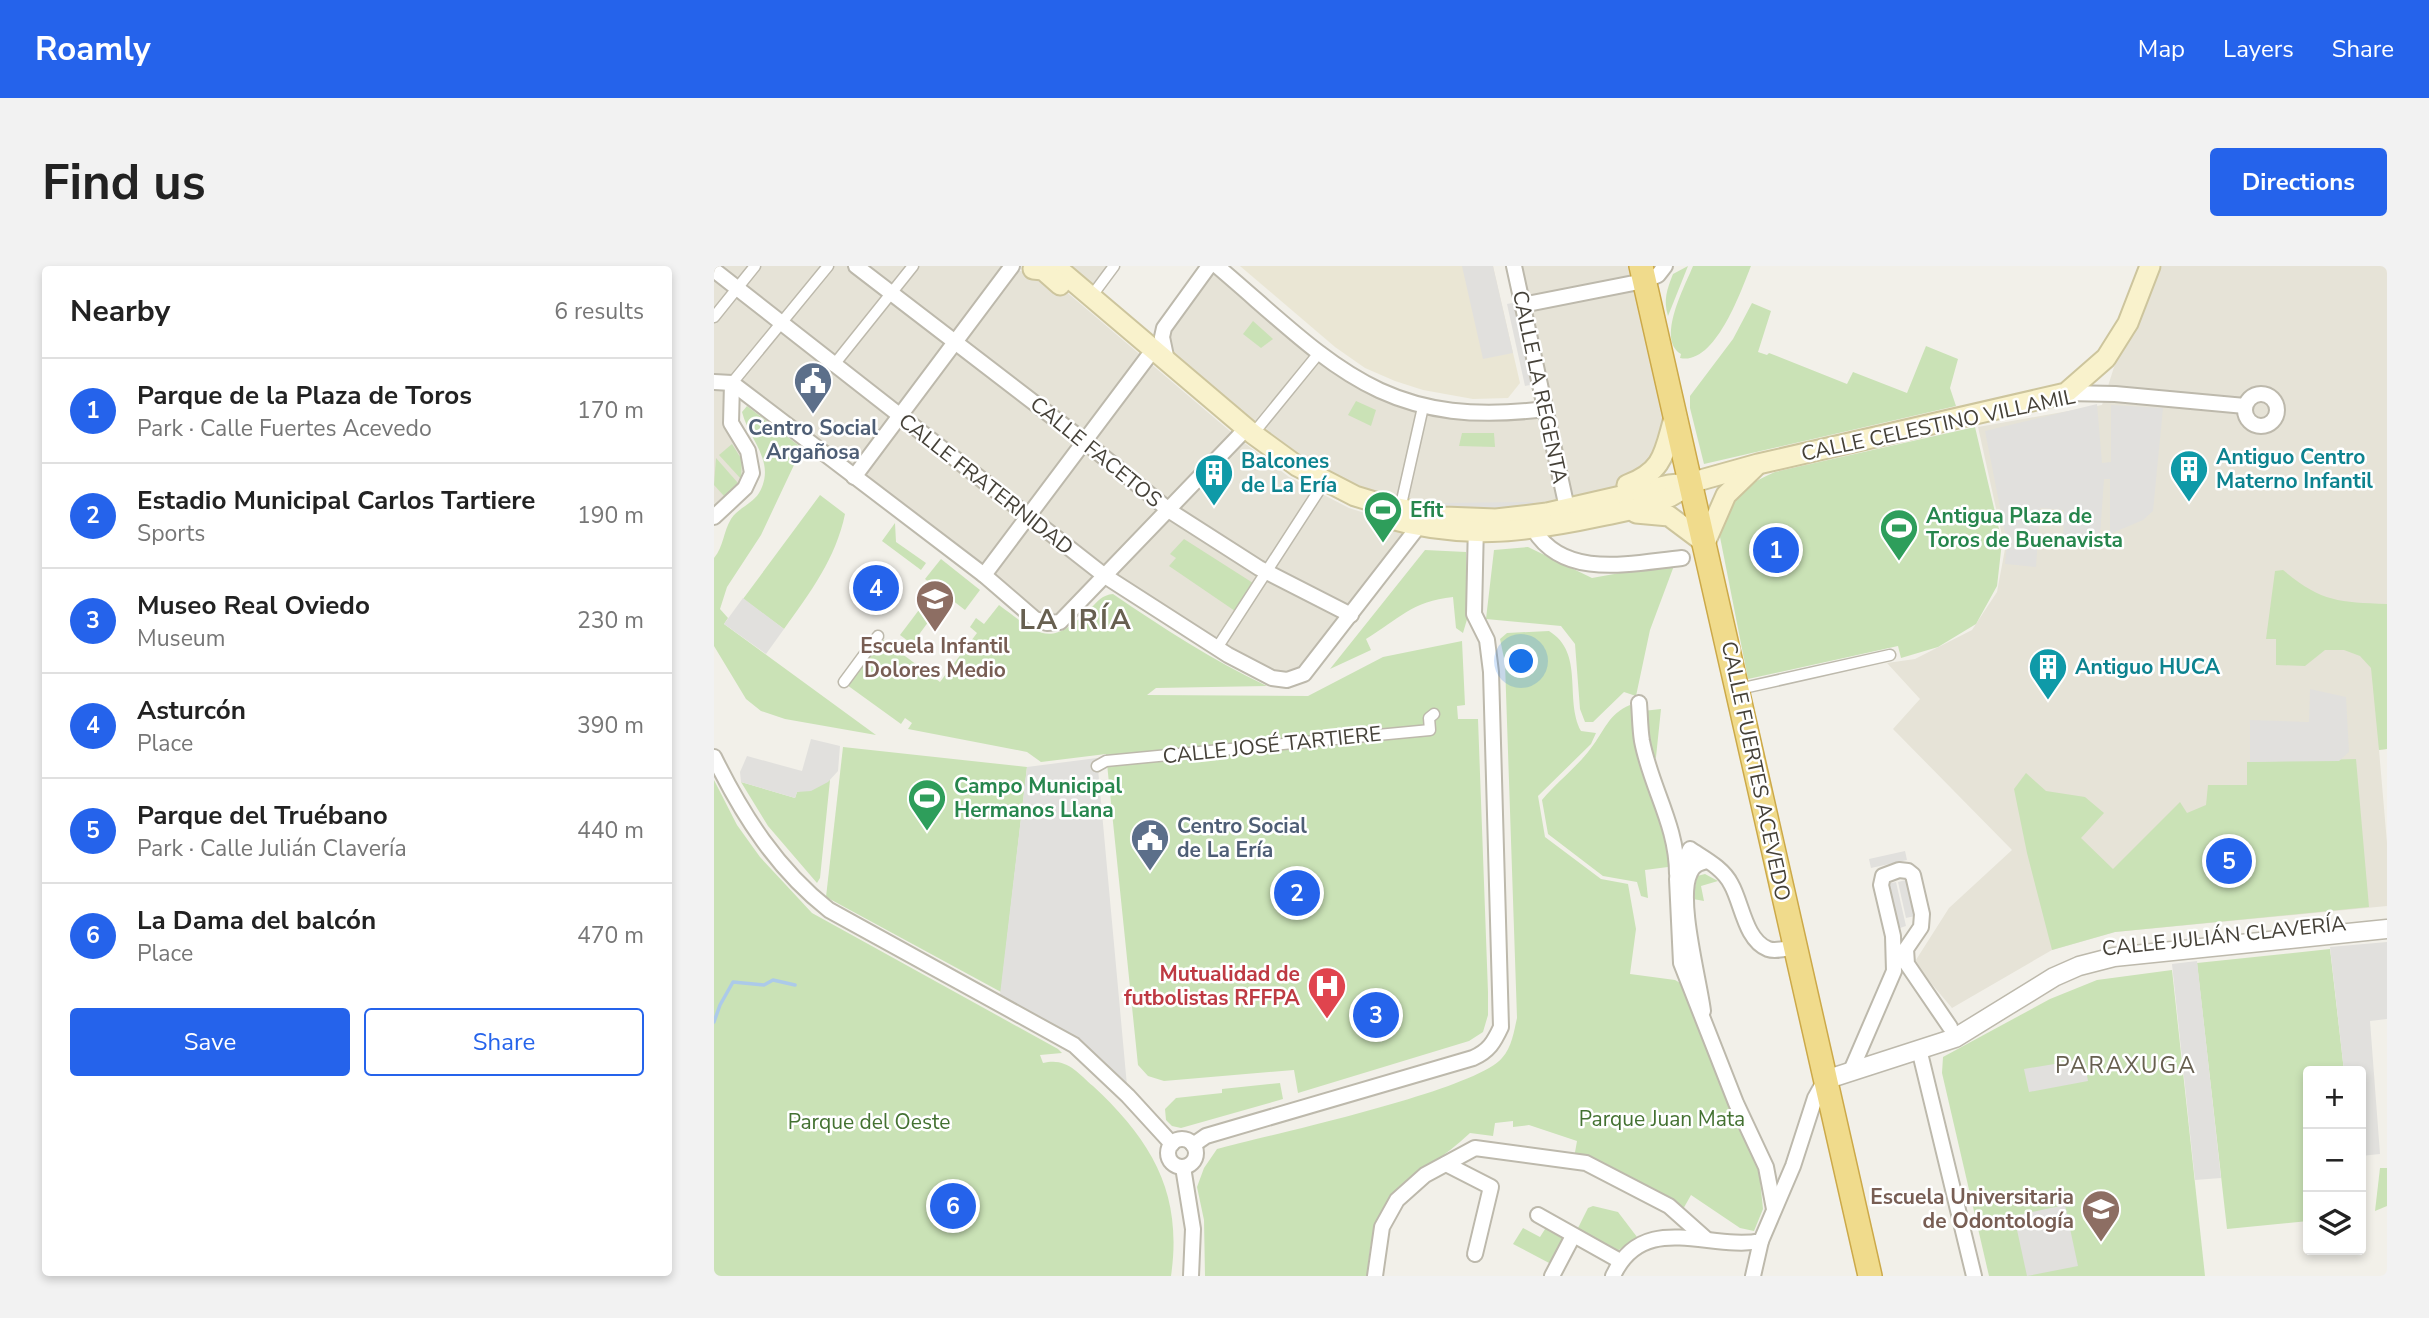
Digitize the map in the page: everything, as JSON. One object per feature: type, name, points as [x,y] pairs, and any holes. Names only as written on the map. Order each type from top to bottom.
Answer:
[{"type":"highway","name":"CALLE FUERTES ACEVEDO","points":[[1642,273],[1674,418],[1706,543],[1870,1276]]},
{"type":"main road","points":[[1055,266],[1167,361],[1246,435],[1355,496],[1476,526],[1669,485],[1690,483]]},
{"type":"main road","points":[[2066,393],[2106,358],[2128,323],[2150,266]]},
{"type":"main road","points":[[1024,267],[1044,270],[1147,358],[1318,492],[1350,506],[1418,527],[1476,526],[1534,530],[1617,513],[1672,496],[1690,483]]},
{"type":"main road","name":"CALLE CELESTINO VILLAMIL","points":[[1690,483],[1758,464],[2066,393]]},
{"type":"main road","points":[[1567,508],[1647,477],[1663,457],[1674,418]]},
{"type":"main road","points":[[1617,513],[1654,512],[1669,516],[1706,543],[1726,495],[1758,464]]},
{"type":"street","points":[[714,317],[755,266]]},
{"type":"street","points":[[714,517],[746,488],[751,472],[750,456],[731,423],[732,383],[828,266]]},
{"type":"street","name":"CALLE FACETOS","points":[[856,266],[956,341],[1170,511],[1266,571],[1351,615]]},
{"type":"street","points":[[833,366],[913,266]]},
{"type":"street","points":[[1091,297],[1114,266]]},
{"type":"street","points":[[1167,361],[1162,337],[1164,328],[1209,266]]},
{"type":"street","points":[[1217,266],[1319,353],[1360,382],[1423,407],[1489,414],[1545,409]]},
{"type":"street","name":"CALLE LA REGENTA","points":[[1514,266],[1567,508]]},
{"type":"street","points":[[1522,305],[1642,273],[1658,275],[1665,266]]},
{"type":"street","points":[[855,477],[956,341],[1024,267]]},
{"type":"street","name":"CALLE FRATERNIDAD","points":[[714,270],[833,366],[1105,576],[1217,648],[1272,678],[1287,680],[1304,674],[1351,615]]},
{"type":"street","points":[[1139,337],[1164,328]]},
{"type":"street","points":[[714,382],[732,383],[984,575],[1035,619],[1060,622],[1246,435],[1319,353]]},
{"type":"street","points":[[984,575],[1147,358]]},
{"type":"street","name":"CALLE CELESTINO VILLAMIL","points":[[2066,393],[2115,394],[2245,406]]},
{"type":"street","points":[[1400,509],[1423,407]]},
{"type":"street","points":[[1217,648],[1318,492]]},
{"type":"street","points":[[1193,1144],[1206,1136],[1473,1058],[1491,1047],[1496,1038],[1501,1027],[1490,662],[1487,640],[1475,614],[1476,526]]},
{"type":"street","points":[[1351,615],[1418,527]]},
{"type":"street","points":[[1534,530],[1554,554],[1587,565],[1682,558]]},
{"type":"street","points":[[844,682],[878,636]]},
{"type":"street","points":[[1739,689],[1890,654]]},
{"type":"street","points":[[1639,703],[1642,742],[1677,849],[1677,879],[1688,962],[1709,1037],[1735,1103],[1766,1167],[1774,1209]]},
{"type":"street","name":"CALLE JOSÉ TARTIERE","points":[[1097,765],[1106,761],[1430,730],[1429,718],[1434,715]]},
{"type":"street","points":[[714,757],[757,834],[812,897],[840,916],[1074,1045],[1128,1096],[1172,1144]]},
{"type":"street","points":[[1672,827],[1690,849],[1731,882],[1744,916],[1760,943],[1773,950],[1795,947]]},
{"type":"street","points":[[1677,879],[1690,849]]},
{"type":"street","points":[[1688,962],[1686,885],[1695,865],[1707,861]]},
{"type":"street","points":[[1850,1073],[1900,968],[1906,949],[1921,927],[1922,914],[1913,875],[1899,870],[1883,876],[1881,885],[1900,968],[1950,1027]]},
{"type":"street","name":"CALLE JULIÁN CLAVERÍA","points":[[1919,1049],[1950,1027],[2051,966],[2099,949],[2387,919]]},
{"type":"street","name":"CALLE JULIÁN CLAVERÍA","points":[[1825,1080],[1955,1038],[2026,993],[2079,966],[2124,956],[2387,929]]},
{"type":"street","points":[[1892,932],[1901,939],[1915,936]]},
{"type":"street","points":[[1919,1049],[1974,1276]]},
{"type":"street","points":[[1753,1276],[1761,1241],[1793,1166],[1815,1098],[1825,1080]]},
{"type":"street","points":[[1172,1144],[1184,1140],[1193,1144]]},
{"type":"street","points":[[1172,1144],[1169,1152],[1171,1161],[1183,1167]]},
{"type":"street","points":[[1183,1167],[1194,1160],[1193,1144]]},
{"type":"street","points":[[1375,1276],[1382,1227],[1397,1200],[1425,1175],[1475,1148],[1586,1163],[1669,1206],[1705,1238]]},
{"type":"street","points":[[1447,1164],[1491,1187],[1475,1254]]},
{"type":"street","points":[[1766,1167],[1780,1170],[1793,1166]]},
{"type":"street","points":[[1183,1167],[1193,1229],[1191,1276]]},
{"type":"street","points":[[1538,1215],[1620,1261]]},
{"type":"street","points":[[1552,1276],[1573,1236]]},
{"type":"street","points":[[1613,1276],[1620,1261],[1634,1248],[1648,1242],[1673,1237],[1761,1241]]},
{"type":"shaded area","points":[[714,266],[1011,266],[1019,271],[1043,272],[1238,438],[1289,477],[1349,508],[1415,529],[1303,673],[1273,677],[1105,575],[1060,621],[1047,622],[731,383],[729,417],[751,472],[714,516]]},
{"type":"shaded area","points":[[1057,266],[1113,266],[1091,296]]},
{"type":"shaded area","points":[[1211,266],[1319,354],[1422,409],[1546,409],[1515,266],[1639,266],[1672,418],[1647,475],[1568,506],[1475,517],[1337,486],[1153,347]]},
{"type":"shaded area","points":[[1240,266],[1493,266],[1520,383],[1508,398],[1473,399],[1423,390],[1395,381],[1365,368],[1335,347]]},
{"type":"shaded area","points":[[1462,266],[1493,266],[1513,353],[1483,359]]},
{"type":"shaded area","points":[[2162,266],[2387,266],[2387,749],[2379,750],[2387,843],[2387,906],[2115,932],[2052,950],[1952,1008],[1914,963],[1949,908],[2012,850],[1893,729],[1920,699],[1887,663],[1915,659],[1972,630],[1997,592],[2005,549],[1978,427],[2102,405],[2115,364],[2134,334]]},
{"type":"shaded area","points":[[1517,302],[1535,384],[1525,386],[1507,304]]},
{"type":"shaded area","points":[[2097,404],[2102,463],[2111,462],[2111,405],[2163,408],[2153,511],[2143,520],[2110,534],[2110,479],[2104,479],[2099,550],[2063,547],[2064,510],[2040,508],[2036,567],[2005,564],[2007,543],[1985,431]]},
{"type":"shaded area","points":[[1533,502],[1534,509],[1444,510],[1444,503]]},
{"type":"shaded area","points":[[743,598],[784,629],[766,654],[724,624]]},
{"type":"shaded area","points":[[2310,689],[2346,697],[2349,752],[2339,761],[2250,762],[2250,720],[2309,722]]},
{"type":"shaded area","points":[[811,739],[840,746],[838,771],[828,782],[811,791],[797,792],[795,798],[741,782],[740,772],[747,756],[802,771]]},
{"type":"shaded area","points":[[1097,758],[1128,1096],[1105,1073],[999,1003],[1027,767]]},
{"type":"shaded area","points":[[1905,851],[1907,860],[1871,868],[1869,859]]},
{"type":"shaded area","points":[[1906,880],[1915,916],[1906,918],[1898,882]]},
{"type":"shaded area","points":[[1896,882],[1906,926],[1897,929],[1887,884]]},
{"type":"shaded area","points":[[2387,942],[2387,1019],[2370,1021],[2380,1154],[2366,1155],[2366,1066],[2343,1066],[2330,947]]},
{"type":"shaded area","points":[[2197,961],[2221,1178],[2195,1180],[2172,964]]},
{"type":"shaded area","points":[[2084,1059],[2088,1081],[2029,1092],[2024,1069]]},
{"type":"shaded area","points":[[2065,1205],[2078,1266],[2027,1276],[2014,1216]]},
{"type":"green space","points":[[1688,266],[1668,316],[1666,295],[1673,274]]},
{"type":"green space","points":[[1693,266],[1751,266],[1733,308],[1715,339],[1704,351],[1693,357],[1680,358],[1681,354],[1674,347],[1671,337],[1672,325],[1679,299]]},
{"type":"green space","points":[[1752,303],[1771,311],[1758,352],[1767,355],[1769,353],[1847,384],[1853,372],[1907,393],[1926,346],[1958,359],[1950,388],[1956,406],[1704,464],[1690,408],[1690,396],[1733,339]]},
{"type":"green space","points":[[1253,321],[1273,339],[1261,348],[1243,334]]},
{"type":"green space","points":[[1356,401],[1376,410],[1371,426],[1348,415]]},
{"type":"green space","points":[[747,406],[802,448],[761,535],[727,587],[720,609],[728,618],[724,624],[876,735],[785,719],[761,711],[746,699],[714,646],[714,558],[731,519],[756,497],[764,482],[765,471],[760,451],[742,412]]},
{"type":"green space","points":[[1975,427],[2002,542],[1997,586],[1976,624],[1938,647],[1901,658],[1898,646],[1748,679],[1720,537],[1726,512],[1737,496],[1753,483],[1775,472]]},
{"type":"green space","points":[[1462,433],[1494,433],[1495,447],[1459,446]]},
{"type":"green space","points":[[732,444],[742,460],[741,479],[719,455]]},
{"type":"green space","points":[[716,458],[738,483],[724,496],[714,485]]},
{"type":"green space","points":[[820,495],[845,514],[841,530],[821,574],[784,629],[743,599]]},
{"type":"green space","points":[[895,523],[896,542],[926,563],[921,570],[882,541]]},
{"type":"green space","points":[[1184,539],[1253,583],[1235,611],[1169,566],[1176,558],[1170,554]]},
{"type":"green space","points":[[1528,547],[1592,578],[1675,563],[1650,630],[1636,696],[1624,692],[1593,722],[1585,722],[1580,709],[1575,644],[1561,626],[1486,619],[1494,550]]},
{"type":"green space","points":[[1425,550],[1466,552],[1468,616],[1463,633],[1456,628],[1453,597],[1427,602],[1406,612],[1366,639],[1371,650],[1330,669]]},
{"type":"green space","points":[[941,559],[980,590],[965,610],[925,579]]},
{"type":"green space","points":[[2283,570],[2308,589],[2331,598],[2387,604],[2387,749],[2379,750],[2371,668],[2360,656],[2344,650],[2325,650],[2305,666],[2276,665],[2276,639],[2266,639],[2275,571]]},
{"type":"green space","points":[[1113,594],[1188,643],[1267,686],[1156,688],[1147,695],[1308,696],[1383,657],[1462,641],[1465,705],[1457,706],[1458,719],[1478,719],[1488,992],[1488,1015],[1483,1032],[1469,1041],[1298,1093],[1294,1070],[1164,1081],[1148,1076],[1138,1065],[1106,754],[1041,762],[1027,752],[908,729],[912,723],[905,718],[901,724],[847,685],[882,639],[940,682],[977,633],[970,627],[976,618],[984,624],[999,605],[1035,630],[1055,633],[1077,621],[1103,597]]},
{"type":"green space","points":[[928,598],[940,606],[912,644],[900,635]]},
{"type":"green space","name":"Parque Juan Mata","points":[[1549,631],[1560,640],[1567,651],[1576,718],[1581,731],[1596,733],[1591,744],[1538,796],[1545,837],[1601,879],[1628,884],[1636,929],[1630,974],[1675,980],[1689,988],[1740,1131],[1759,1170],[1763,1209],[1754,1231],[1740,1228],[1691,1195],[1682,1211],[1574,1158],[1577,1141],[1529,1125],[1513,1127],[1513,1121],[1495,1123],[1493,1136],[1470,1133],[1399,1190],[1377,1223],[1368,1276],[1205,1276],[1204,1220],[1197,1187],[1204,1168],[1217,1149],[1413,1098],[1484,1071],[1502,1058],[1508,1049],[1517,1018],[1505,663],[1500,639],[1507,633]]},
{"type":"green space","points":[[1630,705],[1634,712],[1661,709],[1656,757],[1646,775],[1664,820],[1670,856],[1668,867],[1645,870],[1648,898],[1641,896],[1637,882],[1603,876],[1548,834],[1542,800],[1596,742],[1611,718]]},
{"type":"green space","name":"Campo Municipal Hermanos Llana","points":[[843,747],[1027,767],[1001,992],[826,897]]},
{"type":"green space","points":[[2356,759],[2369,907],[2115,932],[2052,950],[2014,789],[2026,773],[2046,791],[2085,797],[2104,813],[2081,838],[2113,869],[2180,802],[2187,813],[2206,805],[2208,785],[2247,785],[2247,762]]},
{"type":"green space","name":"Parque del Oeste","points":[[714,780],[737,825],[760,857],[812,913],[1058,1049],[1062,1053],[1040,1055],[1043,1063],[1058,1062],[1071,1067],[1114,1107],[1147,1148],[1159,1170],[1172,1219],[1174,1246],[1171,1276],[714,1276]]},
{"type":"green space","points":[[830,780],[820,878],[817,883],[768,826],[741,782],[795,798],[797,792]]},
{"type":"green space","points":[[1705,874],[1718,881],[1701,886],[1704,901],[1693,899],[1697,876]]},
{"type":"green space","points":[[2330,949],[2343,1066],[2303,1066],[2303,1221],[2227,1229],[2197,963]]},
{"type":"green space","points":[[2172,970],[2205,1276],[1989,1276],[1942,1073],[1943,1057],[2050,999],[2097,980]]},
{"type":"green space","points":[[1280,1083],[1283,1099],[1181,1128],[1172,1126],[1166,1120],[1165,1109],[1176,1098],[1222,1093],[1222,1089]]},
{"type":"green space","points":[[2380,1168],[2387,1168],[2387,1206],[2375,1211]]},
{"type":"green space","points":[[1593,1206],[1618,1212],[1637,1237],[1616,1252],[1576,1232],[1588,1208]]},
{"type":"green space","points":[[1547,1226],[1566,1237],[1551,1264],[1513,1244],[1523,1228],[1540,1237]]},
{"type":"waterway","points":[[714,1022],[733,982],[764,985],[773,980],[795,985]]},
{"type":"place","name":"Centro Social Argañosa","points":[[813,415]]},
{"type":"place","name":"Antiguo Centro Materno Infantil","points":[[2189,503]]},
{"type":"place","name":"Balcones de La Ería","points":[[1214,507]]},
{"type":"place","name":"Efit","points":[[1383,544]]},
{"type":"place","name":"Parque de la Plaza de Toros","points":[[1776,550]]},
{"type":"place","name":"Antigua Plaza de Toros de Buenavista","points":[[1899,562]]},
{"type":"place","name":"Asturcón","points":[[876,588]]},
{"type":"place","name":"Escuela Infantil Dolores Medio","points":[[935,633]]},
{"type":"place","name":"Antiguo HUCA","points":[[2048,701]]},
{"type":"place","name":"Campo Municipal Hermanos Llana","points":[[927,832]]},
{"type":"place","name":"Parque del Truébano","points":[[2229,861]]},
{"type":"place","name":"Centro Social de La Ería","points":[[1150,872]]},
{"type":"place","name":"Estadio Municipal Carlos Tartiere","points":[[1297,893]]},
{"type":"place","name":"Museo Real Oviedo","points":[[1376,1015]]},
{"type":"place","name":"Mutualidad de futbolistas RFFPA","points":[[1327,1020]]},
{"type":"place","name":"La Dama del balcón","points":[[953,1206]]},
{"type":"place","name":"Escuela Universitaria de Odontología","points":[[2101,1243]]},
{"type":"district","name":"LA IRÍA","points":[[1076,620]]},
{"type":"district","name":"PARAXUGA","points":[[2126,1065]]}]
